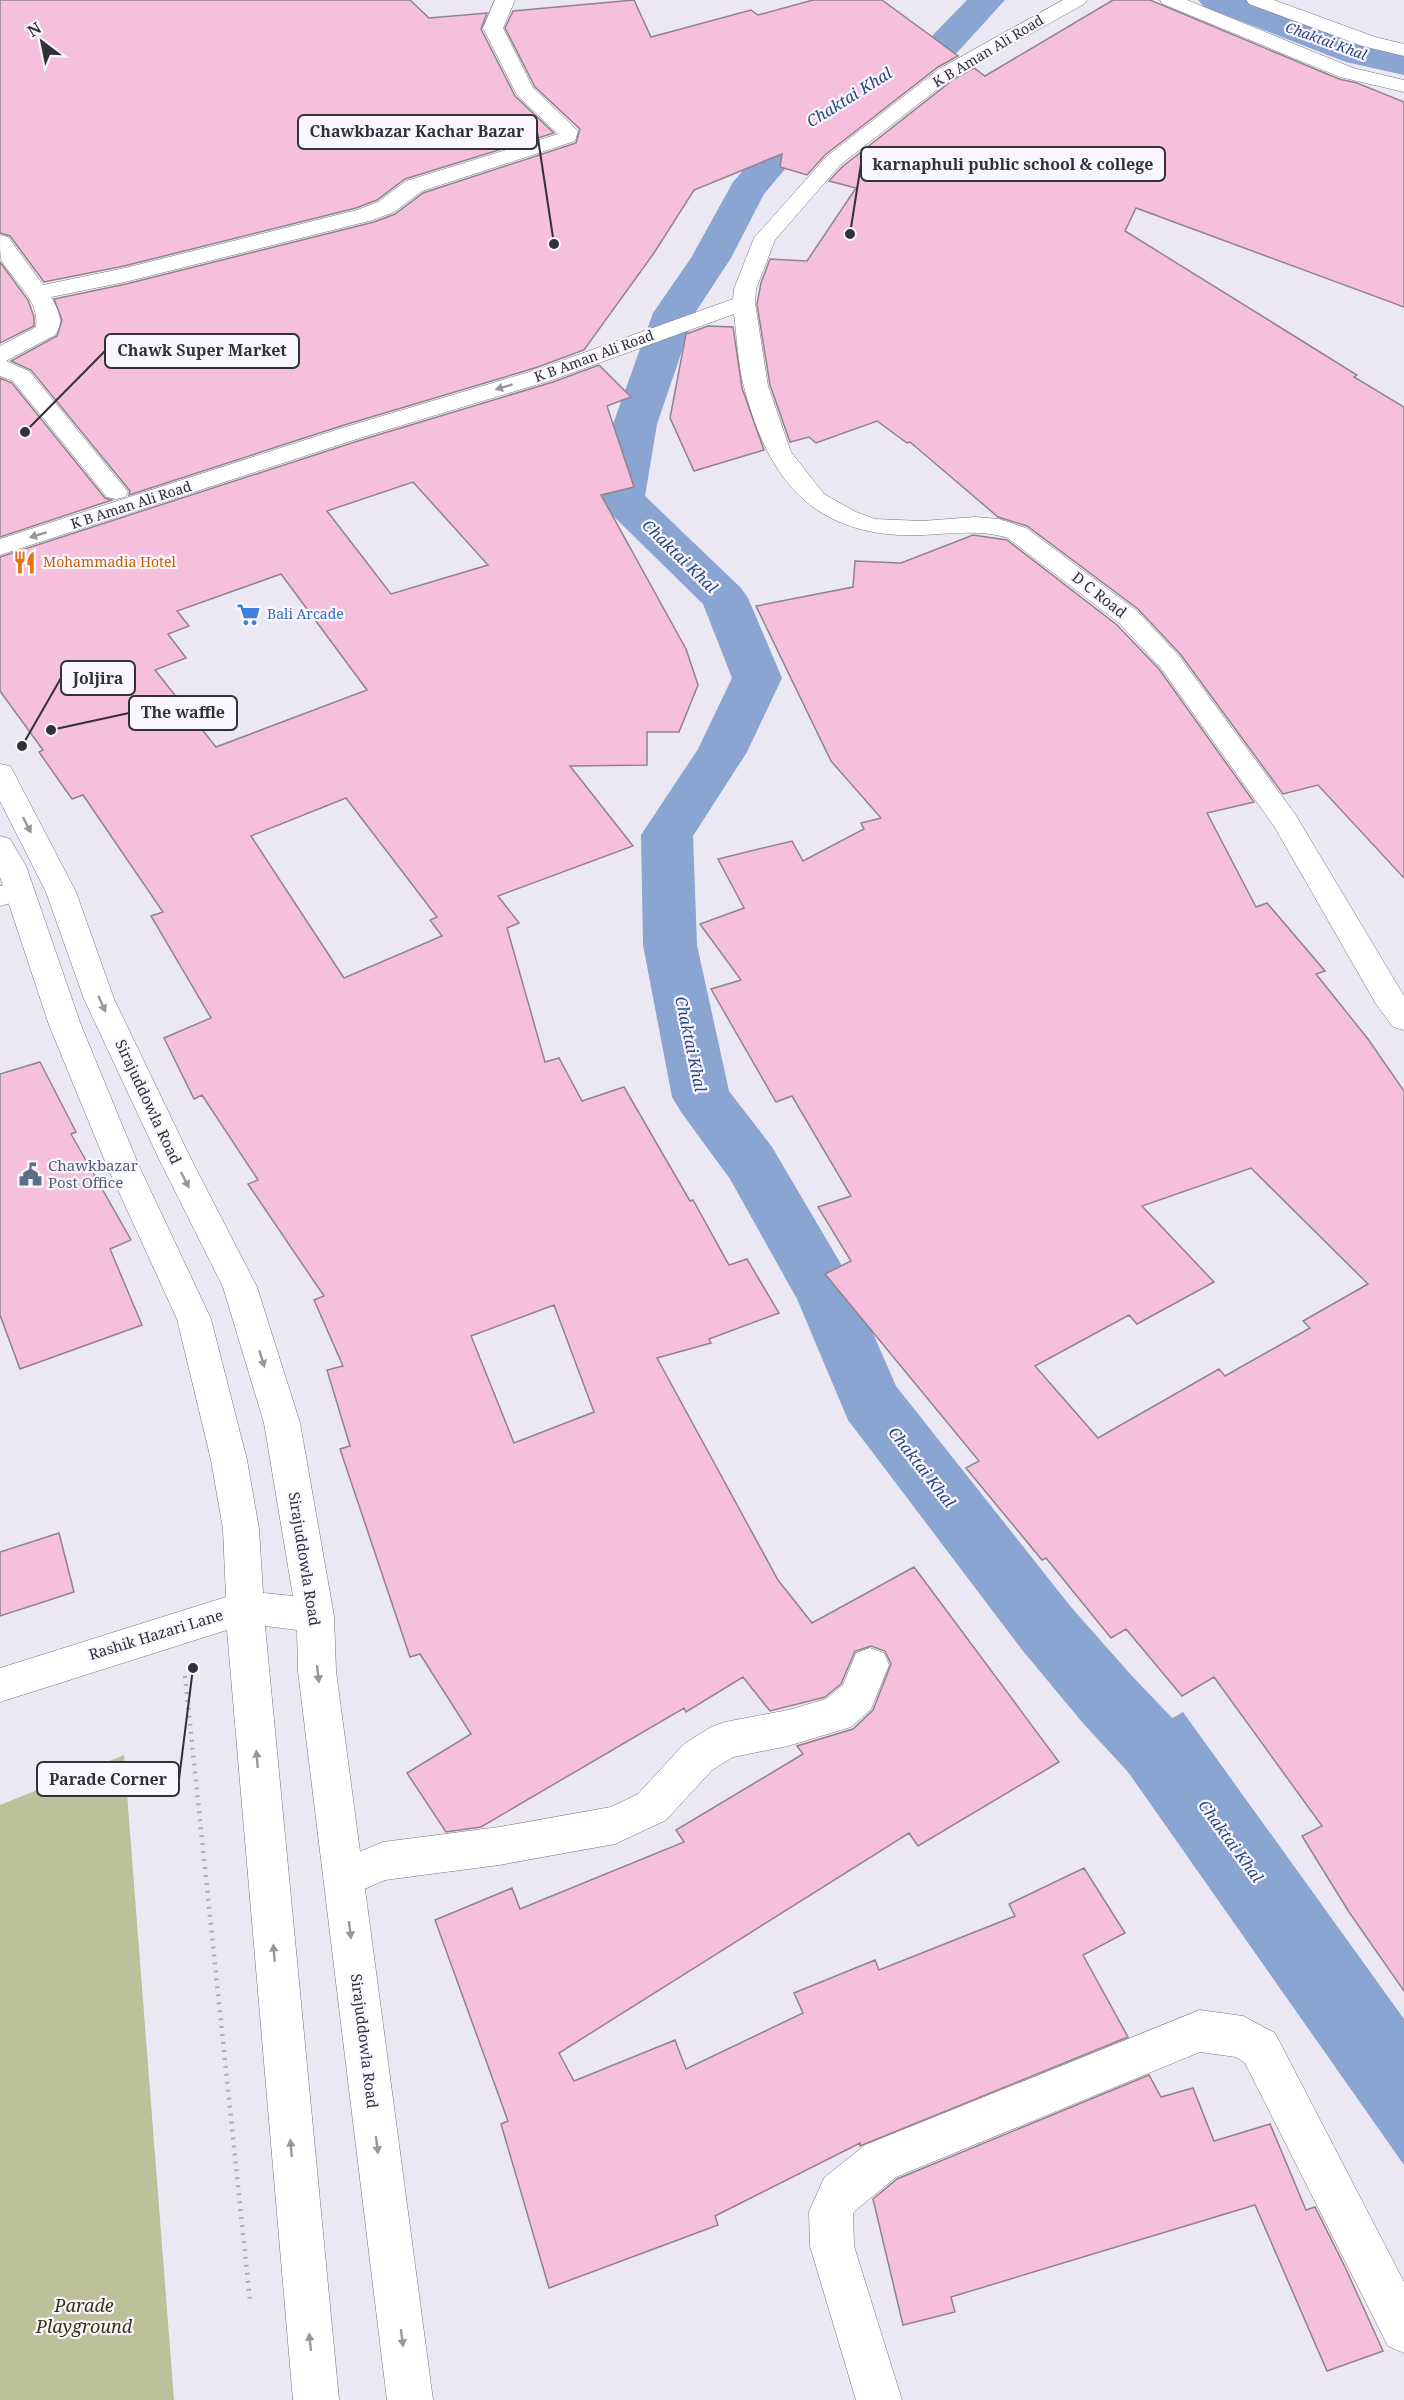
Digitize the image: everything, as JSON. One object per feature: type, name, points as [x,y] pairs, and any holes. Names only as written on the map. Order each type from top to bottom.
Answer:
[{"type":"street","points":[[37,293],[124,275],[365,215],[386,207],[414,186],[568,137],[568,131],[524,91],[493,28],[505,0]]},
{"type":"street","name":"K B Aman Ali Road","points":[[0,547],[351,433],[745,296],[765,238],[833,161],[946,73],[1077,0]]},
{"type":"street","points":[[1170,0],[1347,73],[1404,86]]},
{"type":"street","points":[[1256,0],[1369,42],[1404,50]]},
{"type":"street","points":[[0,242],[37,293],[49,315],[47,330],[0,356]]},
{"type":"street","name":"D C Road","points":[[745,296],[756,386],[778,453],[815,499],[847,517],[872,526],[922,529],[975,525],[999,527],[1017,533],[1128,617],[1170,662],[1285,821],[1387,996],[1404,1019]]},
{"type":"street","points":[[0,367],[21,376],[116,492]]},
{"type":"street","name":"K B Aman Ali Road","points":[[0,527],[541,367]]},
{"type":"street","name":"Sirajuddowla Road","points":[[0,772],[61,892],[99,999],[175,1159],[240,1287],[282,1423],[315,1616],[317,1671],[410,2400]]},
{"type":"street","points":[[0,846],[11,866],[9,893],[123,1166],[194,1319],[229,1460],[241,1529],[247,1648],[315,2400]]},
{"type":"street","name":"Rashik Hazari Lane","points":[[0,1685],[246,1607],[315,1616]]},
{"type":"street","points":[[344,1878],[383,1861],[510,1844],[615,1825],[652,1807],[698,1757],[725,1740],[788,1728],[837,1714],[856,1697],[870,1665]]},
{"type":"street","points":[[879,2400],[832,2246],[831,2212],[840,2194],[881,2161],[1200,2031],[1243,2037],[1260,2048],[1404,2330]]},
{"type":"path","points":[[184,1669],[251,2305]]},
{"type":"green space","name":"Parade Playground","points":[[124,1755],[174,2400],[0,2400],[0,1805]]},
{"type":"water","points":[[1183,1712],[1404,2019],[1404,2165],[1114,1752]]},
{"type":"building","points":[[0,0],[410,0],[429,18],[487,13],[481,29],[515,96],[554,133],[405,179],[377,200],[356,208],[124,266],[44,282],[10,236],[0,233]]},
{"type":"building","points":[[634,0],[651,37],[751,10],[758,15],[813,0],[882,0],[958,56],[938,67],[825,155],[807,175],[780,167],[782,154],[694,190],[654,253],[584,350],[535,368],[341,426],[129,495],[130,491],[31,370],[11,361],[57,336],[62,320],[54,299],[126,284],[374,222],[395,214],[423,193],[576,143],[580,129],[535,87],[505,28],[513,11]]},
{"type":"building","points":[[1113,0],[1150,0],[1339,79],[1357,83],[1404,102],[1404,307],[1136,208],[1125,231],[1357,375],[1354,377],[1404,407],[1404,878],[1318,785],[1283,794],[1181,655],[1138,609],[1027,526],[998,517],[910,442],[907,443],[877,421],[816,443],[809,437],[790,442],[770,385],[757,304],[761,283],[770,259],[807,261],[856,188],[829,181],[842,167],[954,79],[974,68],[985,76]]},
{"type":"building","points":[[0,262],[28,300],[34,317],[34,326],[0,343]]},
{"type":"building","points":[[708,326],[733,327],[742,388],[764,450],[694,471],[670,418],[686,334]]},
{"type":"building","points":[[599,365],[631,397],[607,406],[634,487],[601,495],[686,649],[698,685],[679,732],[647,732],[647,765],[570,766],[633,846],[498,896],[519,923],[507,928],[545,1062],[559,1058],[582,1101],[624,1087],[690,1201],[693,1200],[729,1265],[747,1259],[779,1313],[709,1339],[711,1343],[657,1358],[778,1580],[812,1623],[914,1567],[1059,1762],[918,1846],[909,1833],[559,2053],[574,2081],[675,2040],[686,2069],[803,2013],[794,1993],[875,1960],[879,1970],[1015,1916],[1009,1904],[1084,1868],[1125,1933],[1083,1955],[1128,2037],[860,2146],[860,2143],[715,2216],[718,2225],[549,2288],[501,2124],[508,2121],[435,1920],[512,1888],[520,1909],[684,1842],[676,1830],[803,1754],[797,1746],[853,1729],[873,1710],[891,1664],[885,1651],[871,1646],[855,1651],[841,1684],[825,1697],[770,1711],[743,1677],[686,1712],[684,1708],[481,1827],[446,1832],[407,1773],[471,1734],[420,1654],[410,1657],[340,1449],[350,1446],[327,1370],[343,1366],[314,1300],[324,1296],[248,1184],[258,1180],[202,1095],[194,1099],[164,1038],[211,1018],[151,916],[163,912],[83,795],[72,799],[39,752],[43,750],[0,691],[0,557],[361,440],[553,382]],"holes":[[[413,482],[488,565],[391,594],[327,511]],[[281,574],[367,690],[216,747],[155,670],[186,658],[168,634],[189,626],[177,611]],[[346,798],[437,917],[430,920],[442,936],[344,978],[251,836]],[[554,1305],[594,1412],[514,1443],[471,1336]]]},
{"type":"building","points":[[0,378],[12,383],[105,498],[112,500],[0,537]]},
{"type":"building","points":[[973,535],[1007,540],[1117,625],[1159,669],[1254,802],[1207,813],[1256,907],[1267,903],[1325,971],[1316,974],[1368,1039],[1404,1091],[1404,1991],[1349,1912],[1302,1836],[1322,1826],[1214,1677],[1182,1696],[1126,1629],[1111,1638],[1046,1558],[1042,1560],[966,1468],[979,1461],[825,1274],[851,1261],[818,1207],[851,1196],[792,1096],[776,1102],[711,989],[741,980],[700,924],[744,908],[718,859],[792,841],[803,861],[864,829],[861,823],[881,818],[831,761],[756,606],[853,587],[855,561],[901,563]],"holes":[[[1251,1168],[1368,1284],[1303,1321],[1310,1328],[1225,1376],[1219,1369],[1098,1438],[1035,1366],[1129,1315],[1137,1324],[1214,1282],[1142,1206]]]},
{"type":"building","points":[[40,1062],[76,1132],[71,1134],[131,1240],[110,1249],[142,1325],[20,1369],[0,1315],[0,1074]]},
{"type":"building","points":[[59,1533],[74,1592],[0,1616],[0,1552]]},
{"type":"building","points":[[1149,2075],[1161,2097],[1193,2088],[1214,2141],[1270,2124],[1306,2210],[1315,2207],[1383,2351],[1327,2371],[1255,2205],[951,2297],[955,2312],[903,2325],[873,2199],[897,2179]]},
{"type":"waterway","name":"Chaktai Khal","points":[[987,0],[941,48],[886,71],[800,128],[747,190],[711,258],[674,313],[635,424],[622,499],[724,598],[757,678],[722,752],[667,835],[670,945],[701,1097],[751,1163],[826,1294],[871,1401],[1047,1629],[1107,1699],[1199,1797]]},
{"type":"waterway","name":"Chaktai Khal","points":[[1216,0],[1359,54],[1404,64]]},
{"type":"place","name":"karnaphuli public school & college","points":[[850,234]]},
{"type":"place","name":"Chawkbazar Kachar Bazar","points":[[554,244]]},
{"type":"place","name":"Chawk Super Market","points":[[25,432]]},
{"type":"place","name":"Mohammadia Hotel","points":[[25,562]]},
{"type":"place","name":"Bali Arcade","points":[[249,614]]},
{"type":"place","name":"The waffle","points":[[51,730]]},
{"type":"place","name":"Joljira","points":[[22,746]]},
{"type":"place","name":"Chawkbazar Post Office","points":[[30,1175]]},
{"type":"place","name":"Parade Corner","points":[[193,1668]]}]
